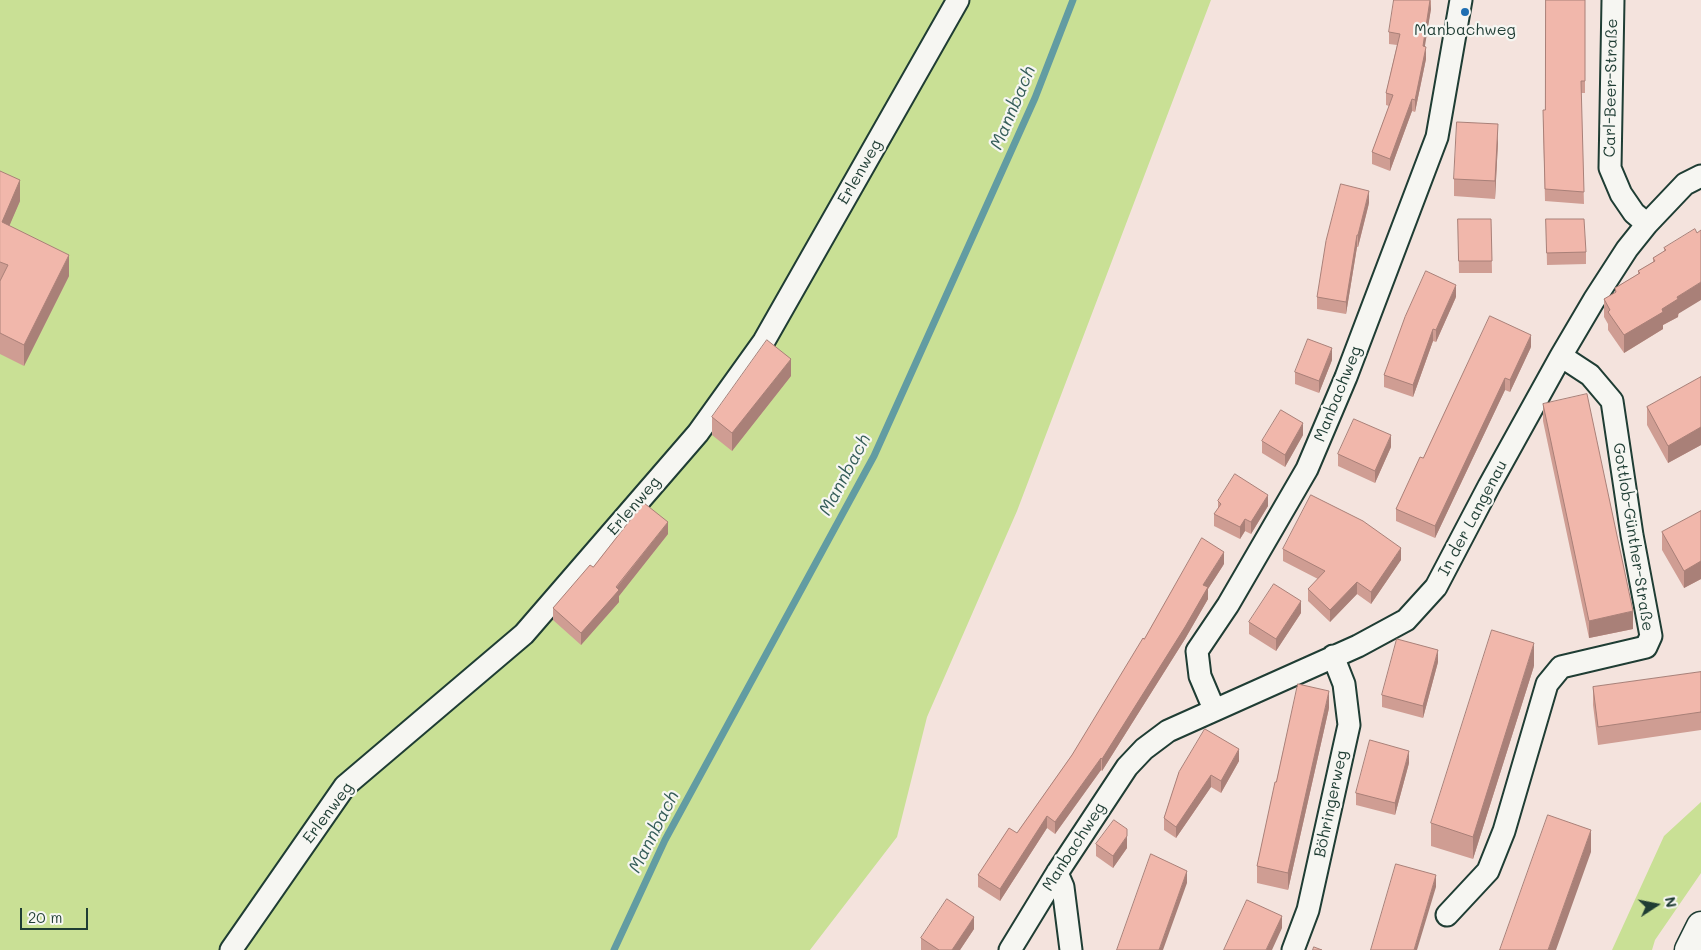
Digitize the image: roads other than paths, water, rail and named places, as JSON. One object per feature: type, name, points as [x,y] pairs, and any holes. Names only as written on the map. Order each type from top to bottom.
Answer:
[{"type":"main road","points":[[1689,950],[1701,926]]},
{"type":"street","name":"Erlenweg","points":[[231,950],[345,786],[524,634],[698,433],[764,341],[958,0]]},
{"type":"street","name":"Manbachweg","points":[[1214,709],[1200,676],[1197,651],[1228,605],[1307,469],[1346,377],[1437,137],[1460,0]]},
{"type":"street","name":"Carl-Beer-Straße","points":[[1613,0],[1610,168],[1620,194],[1634,213],[1648,224]]},
{"type":"street","name":"In der Langenau","points":[[1144,749],[1168,730],[1358,646],[1406,620],[1436,587],[1561,356],[1622,256],[1648,224],[1685,184],[1701,176]]},
{"type":"street","name":"Gottlob-Günther-Straße","points":[[1447,915],[1488,871],[1504,830],[1547,684],[1561,667],[1646,647],[1651,636],[1632,535],[1612,401],[1590,374],[1561,356]]},
{"type":"street","name":"Böhringerweg","points":[[1293,950],[1308,910],[1348,725],[1344,684],[1333,656]]},
{"type":"street","name":"Manbachweg","points":[[1010,950],[1057,873],[1127,767],[1144,749]]},
{"type":"street","points":[[1057,873],[1063,886],[1071,950]]},
{"type":"waterway","name":"Mannbach","points":[[614,950],[665,840],[874,456],[1035,98],[1073,0]]},
{"type":"place","name":"Manbachweg","points":[[1465,12]]}]
